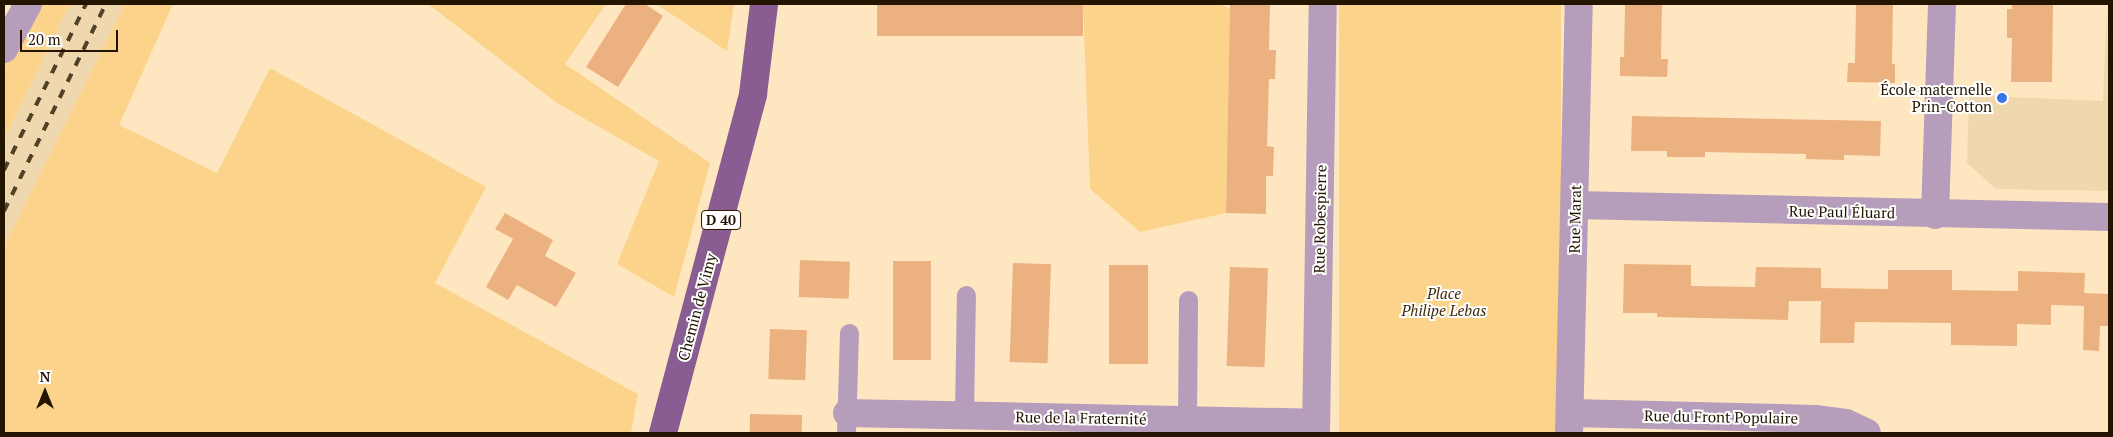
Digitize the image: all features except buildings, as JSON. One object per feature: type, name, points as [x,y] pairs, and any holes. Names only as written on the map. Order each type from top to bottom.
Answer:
[{"type":"main road","name":"Chemin de Vimy","points":[[663,433],[753,94],[764,4]]},
{"type":"street","points":[[4,49],[28,4]]},
{"type":"street","name":"Rue Robespierre","points":[[1316,428],[1323,4]]},
{"type":"street","name":"Rue Marat","points":[[1570,423],[1579,4]]},
{"type":"street","points":[[1935,214],[1942,4]]},
{"type":"street","name":"Rue Paul Éluard","points":[[1575,205],[2109,217]]},
{"type":"street","name":"Rue de la Fraternité","points":[[846,423],[964,416],[1187,420],[1316,428]]},
{"type":"street","name":"Rue du Front Populaire","points":[[1570,423],[1814,419],[1846,423],[1867,433]]},
{"type":"lane","points":[[964,416],[966,295]]},
{"type":"lane","points":[[1187,420],[1188,300]]},
{"type":"lane","points":[[846,423],[849,333]]},
{"type":"shaded area","points":[[70,4],[125,4],[4,246],[4,139]]},
{"type":"shaded area","name":"École maternelle Prin-Cotton","points":[[2107,4],[2109,191],[1996,189],[1967,163],[1969,95],[2103,101]]},
{"type":"green space","points":[[36,4],[70,4],[4,139],[4,68]]},
{"type":"green space","points":[[125,4],[173,4],[119,125],[217,173],[270,68],[486,187],[435,283],[638,394],[631,433],[4,433],[4,246]]},
{"type":"green space","points":[[428,4],[606,4],[565,64],[710,163],[674,297],[617,264],[659,161],[557,103]]},
{"type":"green space","points":[[656,4],[734,4],[727,51]]},
{"type":"green space","points":[[1083,4],[1221,4],[1230,9],[1226,213],[1140,232],[1090,189]]},
{"type":"green space","name":"Place Philipe Lebas","points":[[1339,4],[1561,4],[1561,433],[1339,433]]},
{"type":"railway","points":[[4,170],[86,4]]},
{"type":"railway","points":[[4,211],[106,4]]},
{"type":"place","name":"École maternelle Prin-Cotton","points":[[2002,98]]}]
